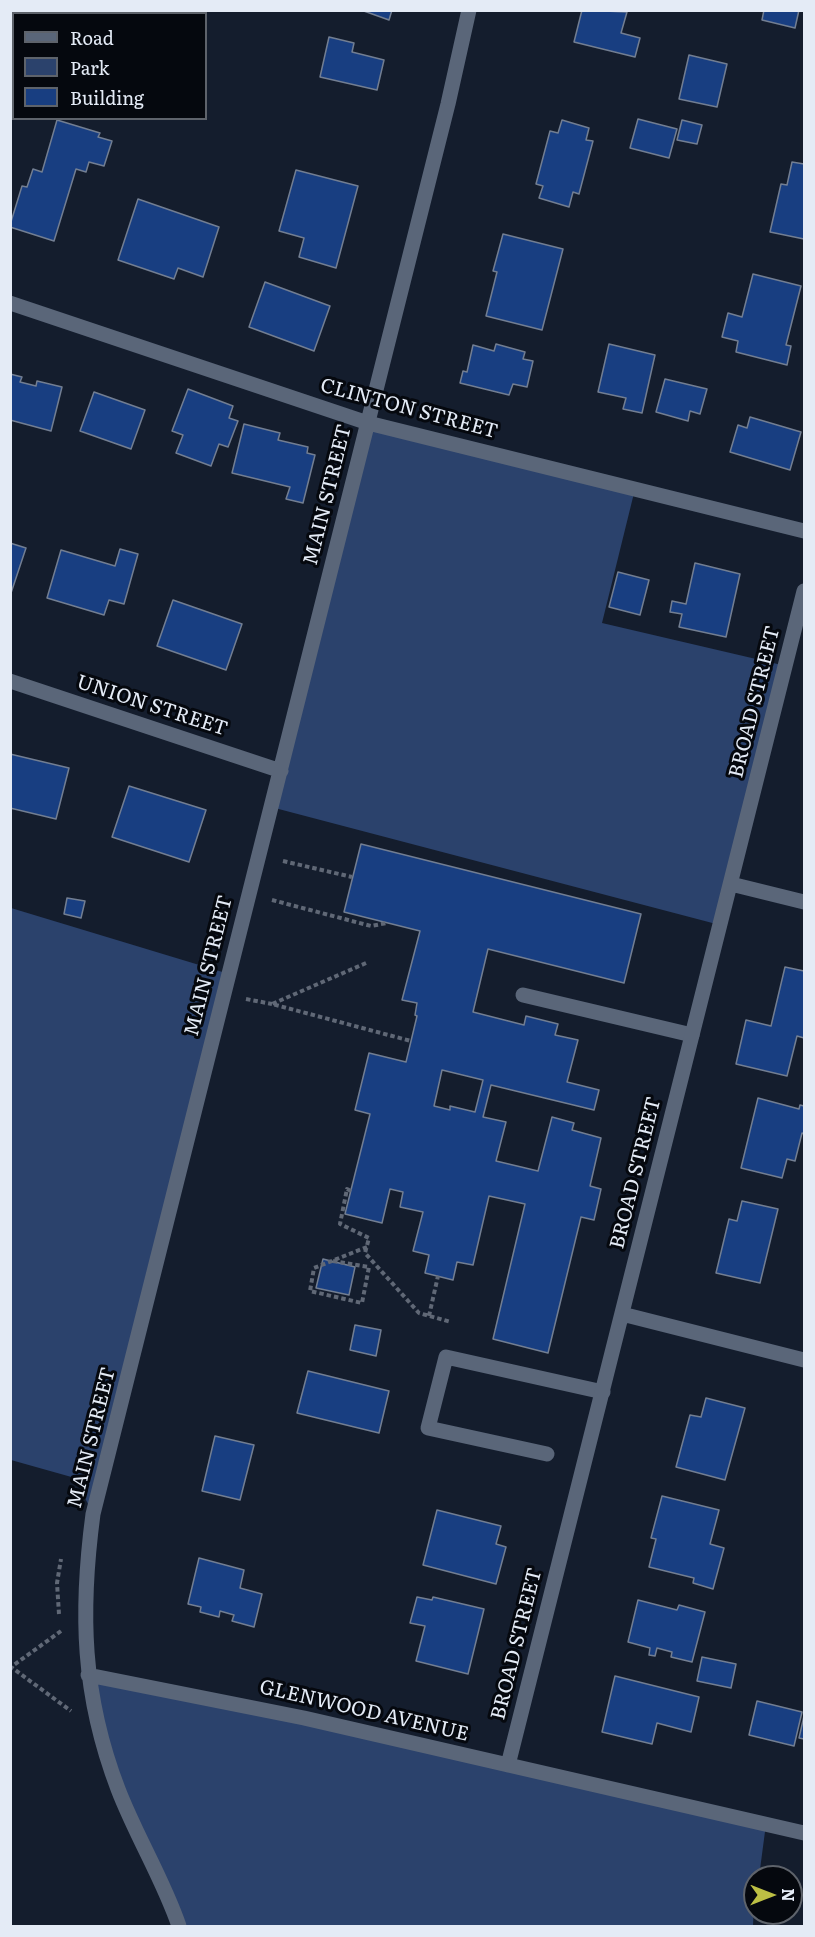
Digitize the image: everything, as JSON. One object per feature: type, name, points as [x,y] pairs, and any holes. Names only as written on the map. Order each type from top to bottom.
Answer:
[{"type":"street","name":"MAIN STREET","points":[[179,1926],[172,1905],[118,1789],[100,1733],[88,1675],[84,1615],[86,1564],[93,1514],[368,423],[458,57],[467,10]]},
{"type":"street","name":"CLINTON STREET","points":[[10,303],[368,423],[804,531]]},
{"type":"street","name":"BROAD STREET","points":[[508,1765],[804,591]]},
{"type":"street","name":"UNION STREET","points":[[10,681],[281,771]]},
{"type":"street","points":[[731,884],[804,902]]},
{"type":"street","points":[[523,995],[692,1035]]},
{"type":"street","points":[[622,1314],[804,1360]]},
{"type":"street","points":[[547,1454],[428,1428],[446,1356],[603,1392]]},
{"type":"street","name":"GLENWOOD AVENUE","points":[[88,1675],[304,1718],[804,1833]]},
{"type":"path","points":[[259,856],[352,877]]},
{"type":"path","points":[[249,895],[371,926],[387,923]]},
{"type":"path","points":[[366,963],[272,1004],[411,1041]]},
{"type":"path","points":[[351,1191],[347,1189],[340,1224],[369,1238],[365,1253],[419,1313],[451,1322]]},
{"type":"path","points":[[333,1261],[369,1267],[362,1303],[310,1291],[314,1268],[367,1247]]},
{"type":"path","points":[[429,1316],[438,1276]]},
{"type":"path","points":[[84,1615],[11,1667],[100,1733]]},
{"type":"green space","points":[[368,423],[635,489],[602,623],[786,666],[720,925],[271,807]]},
{"type":"green space","points":[[11,908],[229,974],[93,1514],[75,1478],[11,1460]]},
{"type":"green space","points":[[88,1675],[766,1824],[761,1865],[743,1865],[743,1925],[753,1926],[179,1926],[118,1789]]},
{"type":"building","points":[[88,10],[138,10],[138,12],[88,12]]},
{"type":"building","points":[[361,10],[392,10],[389,20]]},
{"type":"building","points":[[582,10],[627,12],[621,33],[640,38],[635,57],[574,42]]},
{"type":"building","points":[[764,10],[799,10],[795,28],[762,20]]},
{"type":"building","points":[[329,37],[354,43],[352,52],[384,60],[377,90],[320,77]]},
{"type":"building","points":[[689,55],[727,64],[717,107],[679,99]]},
{"type":"building","points":[[638,119],[677,129],[669,158],[630,148]]},
{"type":"building","points":[[57,120],[100,133],[98,137],[112,141],[104,166],[89,162],[86,172],[76,169],[54,241],[10,227],[10,225],[22,186],[27,187],[33,169],[42,172]]},
{"type":"building","points":[[562,120],[589,128],[586,140],[593,141],[579,194],[573,192],[569,207],[539,198],[543,186],[536,184],[550,131],[558,133]]},
{"type":"building","points":[[682,120],[702,125],[697,144],[677,140]]},
{"type":"building","points":[[792,162],[804,164],[804,239],[770,232],[781,184],[787,185]]},
{"type":"building","points":[[296,170],[358,186],[336,268],[299,257],[304,238],[279,231]]},
{"type":"building","points":[[138,199],[219,227],[203,277],[178,268],[174,279],[118,260]]},
{"type":"building","points":[[503,234],[563,249],[542,330],[486,316],[497,272],[493,271]]},
{"type":"building","points":[[753,274],[801,286],[786,345],[791,346],[787,365],[736,352],[738,341],[722,337],[728,313],[742,317]]},
{"type":"building","points":[[265,282],[330,306],[314,351],[249,327]]},
{"type":"building","points":[[496,344],[525,352],[523,359],[533,361],[527,387],[513,384],[509,395],[460,383],[463,371],[467,372],[473,345],[494,351]]},
{"type":"building","points":[[609,344],[655,355],[642,413],[623,409],[626,398],[598,392]]},
{"type":"building","points":[[10,374],[22,377],[20,382],[36,386],[37,381],[62,387],[51,431],[10,420]]},
{"type":"building","points":[[665,379],[707,389],[700,414],[690,411],[688,421],[656,412]]},
{"type":"building","points":[[188,389],[233,406],[229,418],[238,421],[228,447],[219,444],[211,466],[176,453],[183,435],[172,431]]},
{"type":"building","points":[[94,392],[145,410],[131,449],[80,431]]},
{"type":"building","points":[[750,417],[801,432],[790,470],[730,452],[738,425],[747,428]]},
{"type":"building","points":[[244,424],[280,433],[278,440],[308,447],[307,453],[315,455],[303,503],[286,499],[290,487],[232,473]]},
{"type":"building","points":[[10,543],[26,548],[11,593],[10,593]]},
{"type":"building","points":[[120,549],[138,554],[124,604],[109,600],[104,615],[47,598],[61,550],[115,566]]},
{"type":"building","points":[[695,563],[740,574],[726,637],[679,627],[682,614],[670,612],[672,601],[686,604]]},
{"type":"building","points":[[618,572],[649,580],[640,615],[609,607]]},
{"type":"building","points":[[173,600],[242,624],[226,670],[157,646]]},
{"type":"building","points":[[10,754],[69,768],[56,819],[10,808]]},
{"type":"building","points":[[129,786],[206,810],[189,862],[112,837]]},
{"type":"building","points":[[361,844],[641,914],[624,983],[488,949],[473,1012],[524,1025],[526,1016],[558,1024],[555,1035],[578,1040],[567,1082],[599,1090],[594,1110],[491,1085],[483,1117],[506,1122],[496,1161],[538,1171],[552,1117],[574,1123],[572,1130],[601,1138],[590,1186],[601,1189],[594,1220],[581,1217],[548,1353],[493,1339],[525,1204],[489,1196],[473,1265],[457,1262],[453,1280],[425,1273],[429,1255],[413,1251],[423,1212],[400,1207],[403,1192],[390,1189],[382,1223],[345,1214],[370,1114],[355,1110],[369,1053],[406,1062],[417,1016],[415,1015],[417,1003],[402,1000],[420,931],[344,912]],"holes":[[[442,1070],[483,1080],[475,1112],[450,1106],[450,1110],[434,1106]]]},
{"type":"building","points":[[67,898],[85,901],[81,918],[64,914]]},
{"type":"building","points":[[785,967],[804,971],[804,1038],[797,1036],[787,1076],[736,1064],[746,1020],[771,1026]]},
{"type":"building","points":[[758,1098],[799,1109],[800,1105],[804,1106],[804,1134],[802,1133],[795,1161],[787,1159],[782,1178],[741,1168]]},
{"type":"building","points":[[742,1201],[778,1209],[760,1283],[716,1273],[729,1219],[737,1221]]},
{"type":"building","points":[[323,1259],[355,1267],[349,1295],[316,1288]]},
{"type":"building","points":[[355,1325],[381,1330],[376,1356],[350,1350]]},
{"type":"building","points":[[308,1371],[389,1391],[379,1433],[297,1413]]},
{"type":"building","points":[[706,1398],[745,1408],[725,1480],[676,1467],[690,1415],[701,1417]]},
{"type":"building","points":[[215,1436],[254,1445],[240,1500],[202,1491]]},
{"type":"building","points":[[662,1496],[719,1510],[710,1544],[724,1548],[713,1589],[693,1583],[694,1578],[649,1567],[656,1539],[651,1538]]},
{"type":"building","points":[[437,1510],[501,1526],[496,1544],[506,1547],[496,1584],[423,1565]]},
{"type":"building","points":[[199,1558],[244,1570],[240,1588],[262,1594],[254,1627],[232,1621],[234,1615],[220,1611],[219,1617],[200,1612],[201,1607],[188,1604]]},
{"type":"building","points":[[417,1597],[432,1600],[433,1597],[484,1609],[468,1674],[416,1661],[425,1626],[410,1623]]},
{"type":"building","points":[[638,1600],[677,1610],[679,1605],[705,1612],[692,1662],[671,1657],[672,1652],[657,1648],[655,1656],[649,1655],[650,1648],[628,1642]]},
{"type":"building","points":[[702,1657],[736,1664],[731,1688],[697,1681]]},
{"type":"building","points":[[615,1676],[699,1697],[691,1732],[657,1723],[652,1744],[602,1732]]},
{"type":"building","points":[[757,1701],[802,1712],[794,1746],[749,1735]]},
{"type":"building","points":[[804,1716],[804,1739],[799,1738]]}]
